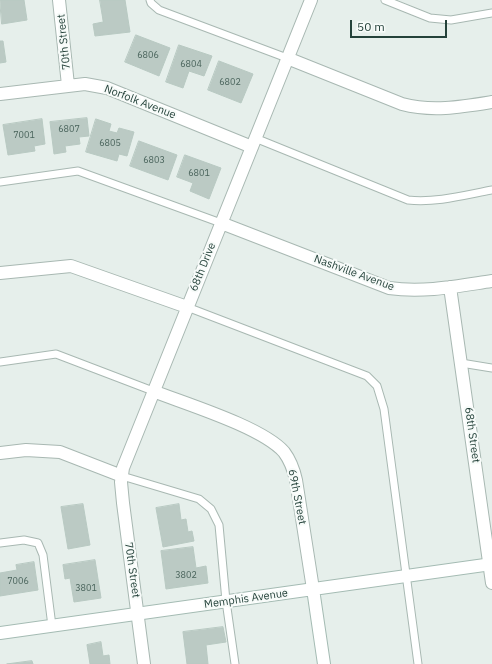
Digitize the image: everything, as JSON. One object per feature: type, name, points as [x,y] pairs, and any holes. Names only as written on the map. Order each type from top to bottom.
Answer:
[{"type":"street","name":"70th Street","points":[[59,0],[68,85]]},
{"type":"street","points":[[311,0],[287,58],[402,104],[420,109],[437,109],[492,102]]},
{"type":"street","name":"68th Drive","points":[[122,476],[123,468],[153,390],[287,58]]},
{"type":"street","name":"Norfolk Avenue","points":[[0,94],[85,84],[107,88],[254,142]]},
{"type":"street","name":"Nashville Avenue","points":[[221,223],[389,288],[408,291],[492,281]]},
{"type":"street","points":[[0,273],[71,266],[187,307]]},
{"type":"street","name":"68th Street","points":[[450,287],[491,564],[492,583]]},
{"type":"street","name":"69th Street","points":[[153,390],[252,430],[284,452],[293,468],[296,480],[324,664]]},
{"type":"street","points":[[0,453],[26,450],[60,452],[122,476]]},
{"type":"street","name":"70th Street","points":[[122,476],[123,503],[144,664]]},
{"type":"street","name":"Memphis Avenue","points":[[0,633],[491,564]]},
{"type":"lane","points":[[150,0],[151,3],[159,10],[287,58]]},
{"type":"lane","points":[[385,0],[430,18],[451,20],[492,13]]},
{"type":"lane","points":[[254,142],[408,200],[418,201],[459,197],[492,190]]},
{"type":"lane","points":[[0,182],[78,171],[221,223]]},
{"type":"lane","points":[[187,307],[367,376],[376,386],[384,409],[418,664]]},
{"type":"lane","points":[[0,362],[56,354],[153,390]]},
{"type":"lane","points":[[461,363],[492,368]]},
{"type":"lane","points":[[122,476],[199,499],[211,509],[219,525],[226,601],[235,664]]},
{"type":"lane","points":[[0,543],[24,540],[38,543],[43,555],[52,626]]},
{"type":"building","points":[[0,0],[24,0],[27,20],[2,24]]},
{"type":"building","points":[[100,0],[125,0],[130,32],[95,36],[93,24],[103,22]]},
{"type":"building","points":[[136,35],[170,48],[159,76],[125,62]]},
{"type":"building","points":[[0,41],[3,41],[6,62],[0,63]]},
{"type":"building","points":[[179,45],[212,56],[204,76],[189,71],[183,88],[166,82]]},
{"type":"building","points":[[219,61],[253,74],[241,103],[208,90]]},
{"type":"building","points":[[87,118],[89,136],[79,137],[80,144],[65,146],[66,152],[54,154],[50,122]]},
{"type":"building","points":[[42,119],[45,144],[34,146],[35,151],[8,155],[3,125]]},
{"type":"building","points":[[96,119],[111,124],[109,131],[117,133],[119,128],[134,132],[127,156],[119,154],[117,161],[86,152]]},
{"type":"building","points":[[139,141],[177,155],[168,180],[130,166]]},
{"type":"building","points":[[185,155],[221,168],[209,199],[190,191],[193,183],[177,177]]},
{"type":"building","points":[[83,504],[90,545],[68,549],[61,507]]},
{"type":"building","points":[[179,504],[181,520],[186,519],[188,532],[192,531],[194,541],[163,547],[156,508]]},
{"type":"building","points":[[193,547],[196,568],[206,566],[208,583],[166,589],[161,551]]},
{"type":"building","points":[[95,560],[101,598],[74,602],[70,578],[65,579],[63,565]]},
{"type":"building","points":[[34,562],[38,590],[0,596],[0,573],[17,570],[16,565]]},
{"type":"building","points":[[223,627],[226,642],[206,645],[208,664],[187,664],[183,632]]},
{"type":"building","points":[[101,642],[103,656],[109,655],[110,664],[90,664],[87,645]]},
{"type":"building","points":[[32,661],[33,664],[7,664]]}]
